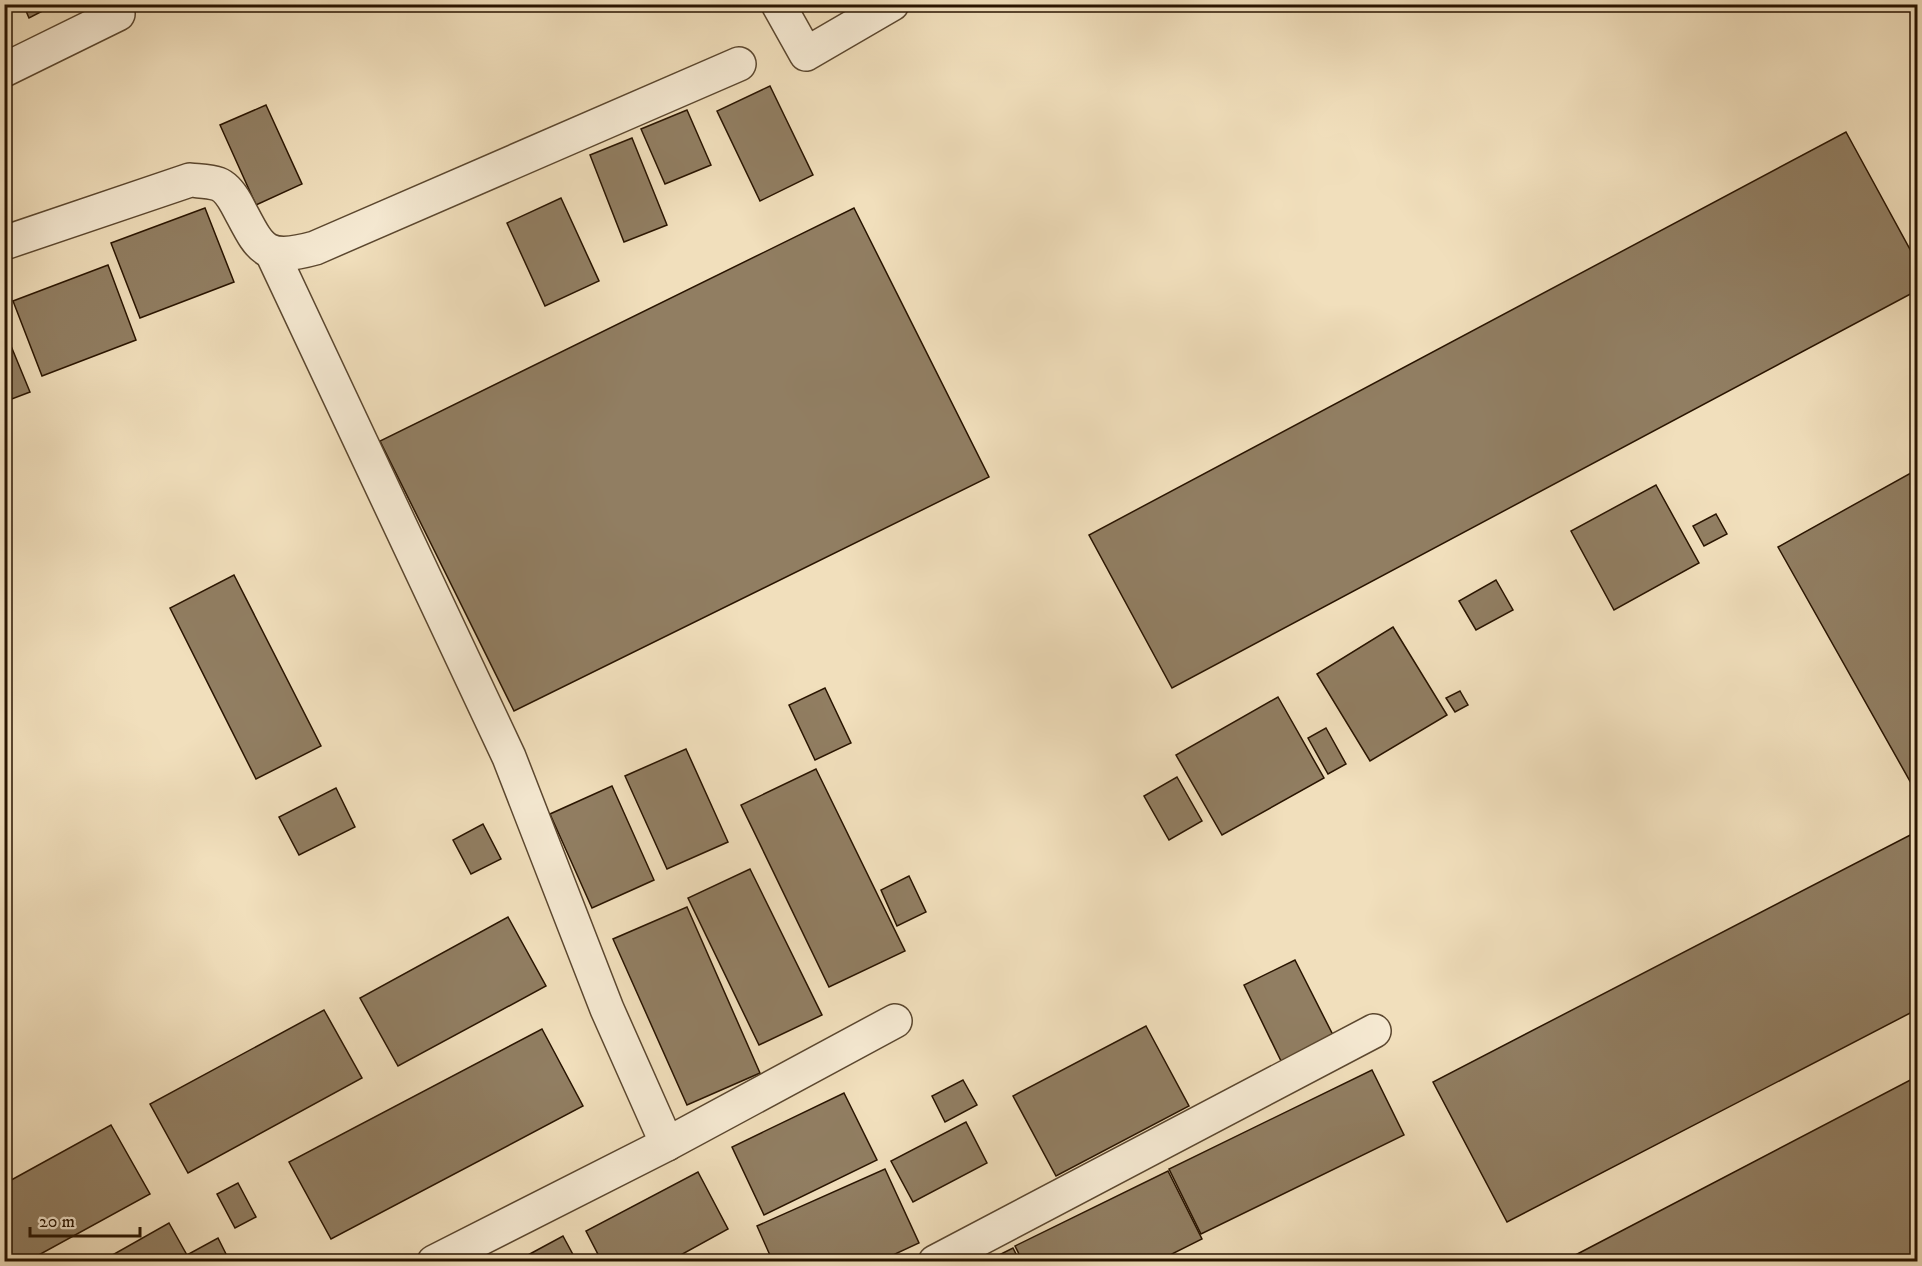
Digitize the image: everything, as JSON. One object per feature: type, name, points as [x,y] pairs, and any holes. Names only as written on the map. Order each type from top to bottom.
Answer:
[{"type":"street","points":[[778,4],[806,54],[892,4]]},
{"type":"street","points":[[4,70],[118,14]]},
{"type":"street","points":[[4,243],[190,180],[218,184],[232,195],[259,244],[272,253],[290,255],[315,248],[739,64]]},
{"type":"street","points":[[272,253],[509,757],[607,1009],[667,1144]]},
{"type":"street","points":[[436,1261],[667,1144],[895,1021]]},
{"type":"street","points":[[935,1262],[1374,1031]]},
{"type":"building","points":[[23,4],[56,4],[29,18]]},
{"type":"building","points":[[770,86],[813,175],[760,201],[717,111]]},
{"type":"building","points":[[266,105],[302,184],[256,205],[220,125]]},
{"type":"building","points":[[687,110],[711,165],[665,184],[641,129]]},
{"type":"building","points":[[1846,132],[1918,264],[1918,290],[1172,688],[1089,535]]},
{"type":"building","points":[[632,138],[667,225],[624,242],[590,155]]},
{"type":"building","points":[[561,198],[599,281],[545,306],[507,223]]},
{"type":"building","points":[[205,208],[234,282],[140,318],[111,243]]},
{"type":"building","points":[[854,208],[989,477],[514,711],[380,441]]},
{"type":"building","points":[[108,265],[136,340],[42,376],[13,301]]},
{"type":"building","points":[[4,329],[30,392],[4,402]]},
{"type":"building","points":[[1918,469],[1918,780],[1911,783],[1778,547]]},
{"type":"building","points":[[1656,485],[1699,563],[1614,610],[1571,531]]},
{"type":"building","points":[[1716,514],[1727,534],[1704,546],[1693,526]]},
{"type":"building","points":[[234,575],[321,746],[256,779],[170,608]]},
{"type":"building","points":[[1496,580],[1513,610],[1476,630],[1459,601]]},
{"type":"building","points":[[1393,627],[1447,715],[1370,761],[1317,674]]},
{"type":"building","points":[[825,688],[851,743],[815,760],[789,705]]},
{"type":"building","points":[[1460,691],[1468,705],[1455,712],[1446,698]]},
{"type":"building","points":[[1278,697],[1324,778],[1222,835],[1176,755]]},
{"type":"building","points":[[1326,728],[1346,764],[1328,774],[1308,738]]},
{"type":"building","points":[[686,749],[728,842],[667,869],[625,776]]},
{"type":"building","points":[[816,769],[905,951],[829,987],[741,805]]},
{"type":"building","points":[[1177,777],[1202,821],[1169,840],[1144,796]]},
{"type":"building","points":[[612,786],[654,880],[592,908],[550,814]]},
{"type":"building","points":[[336,788],[355,827],[299,855],[279,817]]},
{"type":"building","points":[[483,824],[501,859],[471,874],[453,840]]},
{"type":"building","points":[[1918,831],[1918,1009],[1507,1222],[1433,1082]]},
{"type":"building","points":[[750,869],[822,1015],[759,1045],[688,898]]},
{"type":"building","points":[[909,876],[926,912],[897,926],[881,890]]},
{"type":"building","points":[[687,907],[760,1073],[687,1105],[613,939]]},
{"type":"building","points":[[508,917],[546,986],[398,1066],[360,998]]},
{"type":"building","points":[[1295,960],[1335,1039],[1283,1065],[1244,985]]},
{"type":"building","points":[[324,1010],[362,1078],[188,1173],[150,1104]]},
{"type":"building","points":[[1146,1026],[1189,1106],[1056,1176],[1013,1096]]},
{"type":"building","points":[[542,1029],[583,1106],[331,1239],[289,1162]]},
{"type":"building","points":[[1372,1070],[1404,1135],[1201,1234],[1169,1169]]},
{"type":"building","points":[[1918,1076],[1916,1262],[1562,1262]]},
{"type":"building","points":[[963,1080],[977,1105],[945,1122],[932,1096]]},
{"type":"building","points":[[844,1093],[877,1160],[764,1215],[732,1147]]},
{"type":"building","points":[[966,1122],[987,1163],[913,1202],[891,1161]]},
{"type":"building","points":[[111,1125],[150,1194],[26,1262],[4,1262],[4,1184]]},
{"type":"building","points":[[885,1169],[919,1243],[878,1262],[773,1262],[757,1226]]},
{"type":"building","points":[[1168,1171],[1202,1239],[1156,1262],[1023,1262],[1015,1246]]},
{"type":"building","points":[[698,1172],[728,1229],[668,1262],[602,1262],[586,1231]]},
{"type":"building","points":[[238,1183],[256,1217],[235,1228],[217,1194]]},
{"type":"building","points":[[169,1223],[187,1255],[218,1238],[230,1262],[100,1262]]},
{"type":"building","points":[[563,1236],[577,1262],[515,1262]]},
{"type":"building","points":[[1013,1248],[1020,1262],[985,1262]]}]
